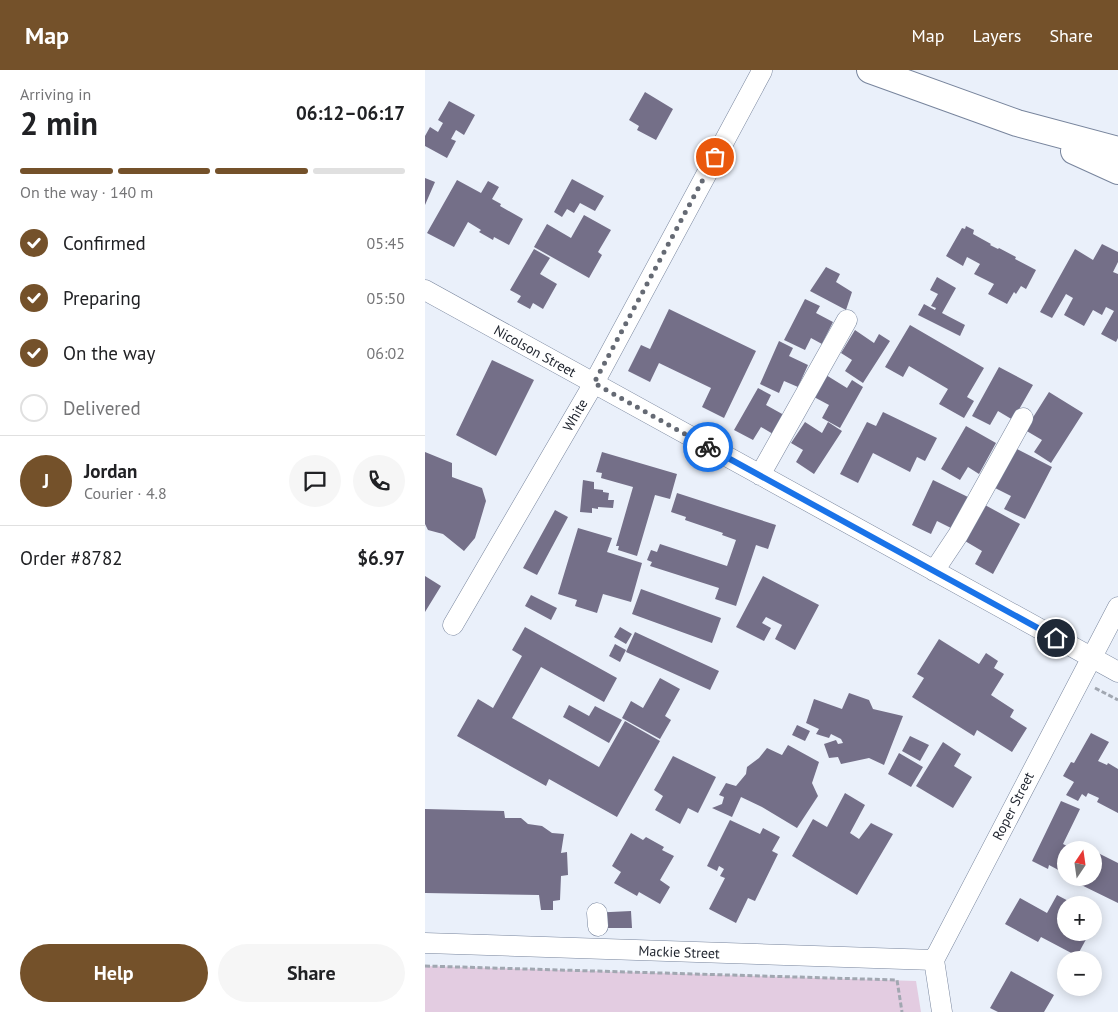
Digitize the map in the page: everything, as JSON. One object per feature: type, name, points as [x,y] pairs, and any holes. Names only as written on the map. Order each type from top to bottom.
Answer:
[{"type":"main road","points":[[870,70],[1017,122],[1118,150]]},
{"type":"main road","points":[[1017,122],[1118,171]]},
{"type":"street","name":"White","points":[[453,625],[594,383],[762,71]]},
{"type":"street","name":"Nicolson Street","points":[[425,290],[1118,672]]},
{"type":"street","points":[[761,475],[847,320]]},
{"type":"street","points":[[934,571],[958,535],[1023,418]]},
{"type":"street","name":"Roper Street","points":[[934,960],[1118,607]]},
{"type":"street","name":"Mackie Street","points":[[425,943],[934,960]]},
{"type":"street","points":[[934,960],[942,1012]]},
{"type":"path","points":[[425,966],[897,980],[902,1012]]},
{"type":"shaded area","points":[[425,966],[916,981],[921,1012],[425,1012]]},
{"type":"building","points":[[645,92],[673,109],[656,140],[637,130],[639,126],[629,120]]},
{"type":"building","points":[[449,101],[475,115],[464,135],[456,130],[451,139],[456,141],[447,158],[425,146],[425,136],[430,127],[438,132],[443,123],[438,120]]},
{"type":"building","points":[[425,178],[435,182],[425,205]]},
{"type":"building","points":[[572,179],[604,196],[595,211],[580,203],[574,213],[567,209],[562,217],[554,212]]},
{"type":"building","points":[[457,180],[481,193],[488,181],[499,187],[492,199],[501,204],[500,206],[523,219],[509,245],[494,237],[493,240],[479,232],[481,230],[468,222],[454,247],[427,233]]},
{"type":"building","points":[[584,215],[611,230],[598,252],[602,255],[589,278],[534,247],[547,224],[571,238]]},
{"type":"building","points":[[966,226],[974,230],[973,234],[990,245],[1016,257],[1015,259],[1036,270],[1026,289],[1021,286],[1016,294],[1014,292],[1007,304],[988,294],[994,284],[974,274],[980,264],[967,257],[963,266],[946,256],[962,228],[965,229]]},
{"type":"building","points":[[1102,244],[1118,252],[1118,262],[1113,272],[1118,274],[1118,338],[1116,342],[1101,334],[1114,311],[1106,307],[1102,315],[1093,310],[1084,326],[1064,315],[1073,298],[1066,294],[1052,318],[1040,312],[1075,249],[1093,260]]},
{"type":"building","points":[[534,249],[550,258],[540,274],[557,284],[543,309],[533,303],[530,309],[517,302],[521,296],[510,290]]},
{"type":"building","points":[[826,267],[840,274],[836,282],[852,292],[846,310],[810,291]]},
{"type":"building","points":[[937,277],[956,288],[942,313],[965,325],[960,336],[918,315],[924,304],[935,310],[936,308],[931,306],[938,294],[930,290]]},
{"type":"building","points":[[805,299],[820,306],[816,313],[833,322],[822,344],[811,338],[805,350],[784,340]]},
{"type":"building","points":[[669,309],[756,351],[724,418],[702,407],[711,388],[659,363],[650,382],[628,371],[641,345],[650,349]]},
{"type":"building","points":[[910,325],[984,368],[967,397],[974,401],[964,418],[939,404],[948,389],[909,366],[903,377],[885,367]]},
{"type":"building","points":[[855,330],[874,343],[879,334],[890,341],[863,383],[845,371],[852,360],[841,353]]},
{"type":"building","points":[[779,341],[793,348],[789,356],[808,365],[798,387],[784,381],[779,393],[760,384]]},
{"type":"building","points":[[492,360],[534,380],[496,456],[456,435]]},
{"type":"building","points":[[999,367],[1033,385],[1013,420],[998,411],[990,425],[972,416]]},
{"type":"building","points":[[826,375],[847,388],[852,380],[863,387],[840,428],[822,418],[829,405],[814,397]]},
{"type":"building","points":[[758,388],[771,395],[766,405],[784,415],[773,434],[761,427],[753,440],[734,430]]},
{"type":"building","points":[[1049,392],[1083,413],[1051,463],[1034,452],[1042,440],[1025,430]]},
{"type":"building","points":[[883,412],[937,438],[925,461],[917,457],[910,472],[873,453],[858,483],[840,474],[867,422],[876,426]]},
{"type":"building","points":[[805,422],[822,433],[828,422],[842,431],[814,474],[796,462],[803,450],[791,443]]},
{"type":"building","points":[[966,426],[996,443],[979,474],[968,467],[960,480],[941,469]]},
{"type":"building","points":[[1015,448],[1052,467],[1025,519],[1004,509],[1011,496],[995,488]]},
{"type":"building","points":[[425,452],[452,463],[452,477],[482,488],[486,501],[475,538],[464,551],[443,534],[428,530],[425,524]]},
{"type":"building","points":[[602,452],[677,474],[670,499],[655,495],[637,556],[618,550],[619,546],[616,546],[633,487],[601,478],[602,473],[596,472]]},
{"type":"building","points":[[583,480],[594,482],[594,489],[609,493],[608,500],[614,500],[613,508],[598,507],[598,509],[592,508],[592,513],[580,512]]},
{"type":"building","points":[[933,480],[968,497],[953,529],[937,521],[931,534],[912,525]]},
{"type":"building","points":[[677,493],[776,525],[768,549],[756,545],[736,606],[715,599],[719,588],[650,566],[652,562],[647,560],[651,550],[657,552],[660,544],[727,566],[736,540],[722,535],[723,533],[685,520],[686,517],[671,512]]},
{"type":"building","points":[[985,505],[1020,524],[993,574],[975,564],[982,551],[965,541]]},
{"type":"building","points":[[555,510],[568,517],[537,575],[523,568]]},
{"type":"building","points":[[578,528],[612,538],[607,552],[642,563],[631,602],[603,594],[597,613],[575,606],[577,600],[558,594]]},
{"type":"building","points":[[425,576],[441,586],[425,612]]},
{"type":"building","points":[[763,576],[819,605],[795,650],[775,639],[782,625],[766,617],[762,623],[771,628],[764,641],[736,627]]},
{"type":"building","points":[[641,589],[721,618],[712,643],[632,614]]},
{"type":"building","points":[[531,595],[557,608],[551,620],[525,606]]},
{"type":"building","points":[[525,627],[617,678],[604,702],[541,667],[512,718],[599,767],[625,721],[660,741],[617,817],[549,779],[546,786],[457,736],[478,699],[493,708],[522,656],[512,650]]},
{"type":"building","points":[[620,627],[632,634],[626,644],[614,637]]},
{"type":"building","points":[[635,632],[719,671],[710,690],[626,652]]},
{"type":"building","points":[[939,639],[979,664],[986,653],[998,661],[994,668],[1004,674],[991,695],[1014,710],[1010,717],[1027,728],[1012,752],[977,730],[974,736],[912,697],[924,678],[917,674]]},
{"type":"building","points":[[615,644],[626,650],[620,662],[609,656]]},
{"type":"building","points":[[660,678],[680,689],[665,716],[671,720],[660,739],[622,718],[631,701],[643,708]]},
{"type":"building","points":[[849,693],[869,700],[873,709],[903,716],[884,765],[869,758],[841,764],[838,757],[829,758],[824,744],[836,740],[838,744],[843,743],[841,739],[831,734],[829,738],[816,734],[819,729],[806,723],[814,699],[842,709]]},
{"type":"building","points":[[569,705],[589,716],[595,706],[622,720],[609,743],[563,717]]},
{"type":"building","points":[[797,725],[810,731],[805,741],[792,735]]},
{"type":"building","points":[[1091,733],[1109,742],[1098,761],[1107,765],[1108,763],[1118,769],[1118,813],[1097,802],[1099,798],[1088,793],[1086,797],[1082,794],[1078,801],[1066,795],[1074,782],[1063,776],[1071,762],[1074,763]]},
{"type":"building","points":[[910,736],[929,745],[920,761],[902,751]]},
{"type":"building","points":[[943,742],[961,754],[954,766],[972,777],[953,808],[916,786]]},
{"type":"building","points":[[788,745],[819,762],[812,783],[818,796],[797,828],[741,797],[732,817],[712,808],[722,804],[724,797],[719,795],[726,783],[736,786],[746,774],[747,767],[759,758],[767,748],[782,755]]},
{"type":"building","points":[[899,753],[923,767],[911,787],[888,774]]},
{"type":"building","points":[[673,756],[716,777],[698,813],[688,808],[680,824],[655,810],[663,796],[654,790]]},
{"type":"building","points":[[845,793],[865,805],[850,833],[859,839],[871,823],[893,834],[857,895],[792,856],[813,819],[827,827]]},
{"type":"building","points":[[1061,801],[1080,809],[1064,841],[1057,841],[1057,869],[1049,865],[1048,869],[1032,861]]},
{"type":"building","points":[[425,809],[504,811],[505,818],[521,818],[528,824],[542,826],[552,833],[564,834],[561,853],[567,852],[568,875],[561,876],[560,900],[553,901],[553,910],[541,910],[539,895],[425,893]]},
{"type":"building","points":[[730,820],[760,834],[763,828],[780,837],[772,851],[778,854],[755,901],[748,898],[736,923],[709,909],[725,878],[720,876],[724,869],[719,866],[717,871],[707,866]]},
{"type":"building","points":[[631,833],[643,840],[646,837],[664,847],[662,850],[674,856],[660,880],[670,887],[660,904],[639,892],[637,896],[614,883],[621,872],[612,866]]},
{"type":"building","points":[[1103,856],[1118,863],[1118,903],[1083,886],[1103,886]]},
{"type":"building","points":[[1057,895],[1059,896],[1057,896],[1057,941],[1085,941],[1080,951],[1068,951],[1041,937],[1038,942],[1005,924],[1020,898],[1047,913]]},
{"type":"building","points":[[631,911],[632,928],[588,928],[590,913]]},
{"type":"building","points":[[1011,971],[1054,995],[1044,1012],[998,1012],[990,1008]]},
{"type":"way so far","points":[[708,447],[594,383],[715,157]]},
{"type":"route","points":[[708,447],[1056,638]]}]
